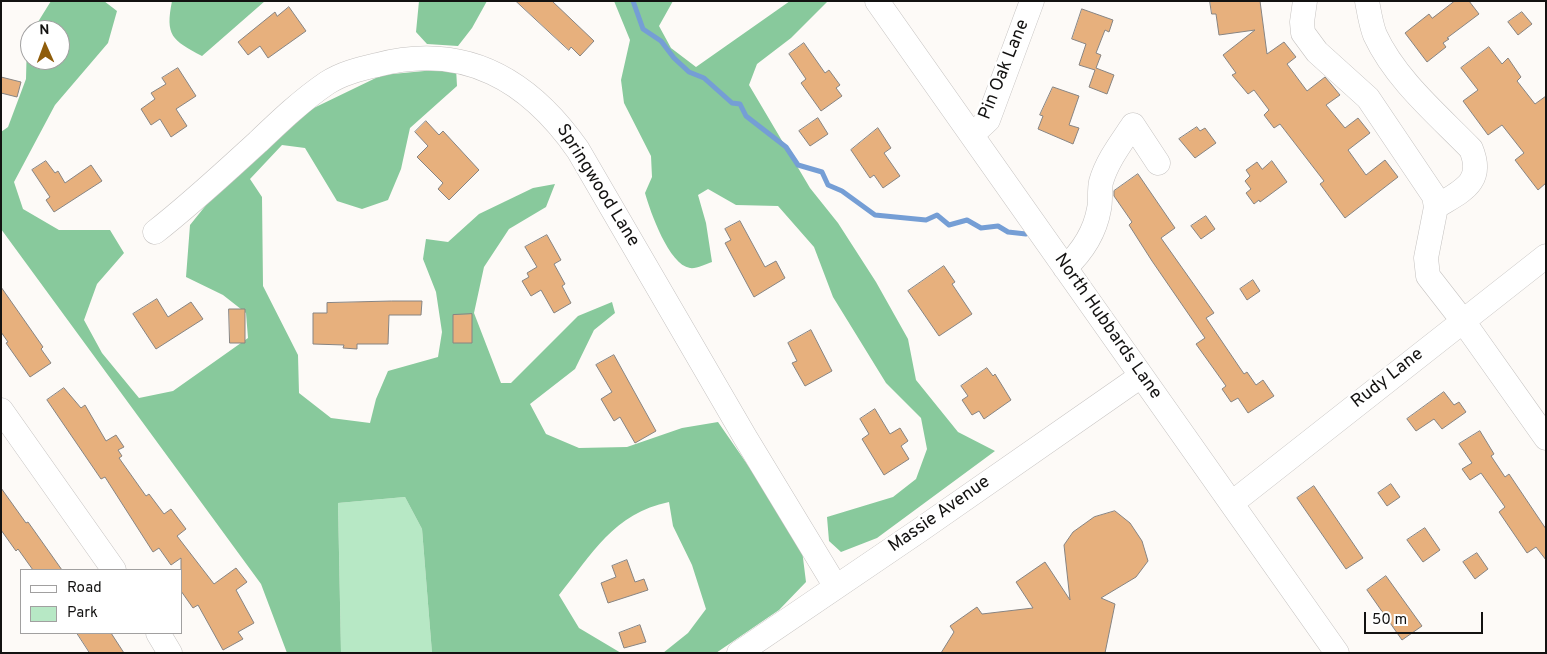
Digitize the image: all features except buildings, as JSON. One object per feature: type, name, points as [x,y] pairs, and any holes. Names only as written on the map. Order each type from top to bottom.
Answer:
[{"type":"street","name":"North Hubbards Lane","points":[[877,1],[1336,653]]},
{"type":"street","name":"Pin Oak Lane","points":[[972,135],[988,120],[1032,1]]},
{"type":"street","points":[[1305,1],[1302,22],[1304,33],[1317,52],[1368,98],[1434,196],[1436,207],[1426,258],[1428,276],[1463,321],[1546,438]]},
{"type":"street","points":[[1367,1],[1374,33],[1386,56],[1399,74],[1472,149],[1476,171],[1473,180],[1436,207]]},
{"type":"street","name":"Springwood Lane","points":[[155,232],[190,205],[303,100],[343,75],[391,61],[437,58],[469,64],[503,77],[522,89],[544,107],[578,150],[749,444],[836,587]]},
{"type":"street","points":[[1065,268],[1076,258],[1088,239],[1099,209],[1101,182],[1114,153],[1133,125],[1158,163]]},
{"type":"street","name":"Rudy Lane","points":[[1232,503],[1546,256]]},
{"type":"street","name":"Massie Avenue","points":[[739,653],[1141,376]]},
{"type":"street","points":[[1,410],[113,569]]},
{"type":"street","points":[[159,634],[170,653]]},
{"type":"green space","points":[[51,1],[104,1],[117,11],[108,43],[55,105],[14,182],[23,209],[59,230],[110,230],[124,253],[97,284],[84,320],[102,353],[139,398],[173,391],[248,338],[246,313],[223,295],[186,277],[190,225],[232,173],[293,118],[382,75],[456,68],[457,86],[410,128],[401,169],[388,200],[362,209],[337,201],[305,148],[282,145],[250,179],[262,197],[263,286],[298,355],[299,393],[331,418],[370,423],[376,399],[388,371],[438,357],[442,332],[436,292],[423,259],[426,239],[448,242],[479,214],[533,188],[555,184],[546,207],[509,229],[484,267],[474,313],[501,383],[511,383],[578,316],[612,302],[615,313],[594,330],[575,369],[530,404],[546,434],[579,448],[627,447],[682,428],[718,422],[801,542],[806,582],[779,610],[716,653],[663,653],[688,633],[706,609],[692,565],[673,526],[669,502],[650,507],[633,515],[619,525],[594,550],[559,595],[579,628],[621,653],[432,653],[422,529],[405,497],[338,503],[341,653],[287,653],[261,584],[1,229],[1,132],[8,127],[26,79],[26,70],[70,70],[70,20],[39,20]]},
{"type":"green space","points":[[172,1],[265,1],[202,56],[184,46],[173,36],[170,22]]},
{"type":"green space","points":[[419,1],[487,1],[472,28],[458,46],[427,44],[416,32]]},
{"type":"green space","points":[[614,1],[673,1],[659,26],[671,48],[696,67],[790,1],[828,1],[791,38],[757,64],[749,85],[810,188],[838,223],[876,282],[908,339],[916,380],[958,432],[995,451],[877,538],[841,552],[829,541],[827,517],[893,497],[916,479],[927,449],[921,418],[886,383],[833,297],[814,247],[778,206],[736,205],[708,189],[698,195],[706,223],[712,262],[690,268],[682,265],[675,258],[662,236],[645,193],[652,177],[651,156],[624,103],[621,80],[630,40]]},
{"type":"green space","points":[[405,497],[422,529],[432,653],[341,653],[338,503]]},
{"type":"waterway","points":[[633,1],[643,29],[661,41],[674,58],[689,72],[704,78],[732,103],[740,104],[746,116],[786,147],[798,165],[822,172],[828,185],[842,191],[875,215],[926,220],[937,215],[949,225],[967,220],[981,228],[998,226],[1008,232],[1026,234]]}]
